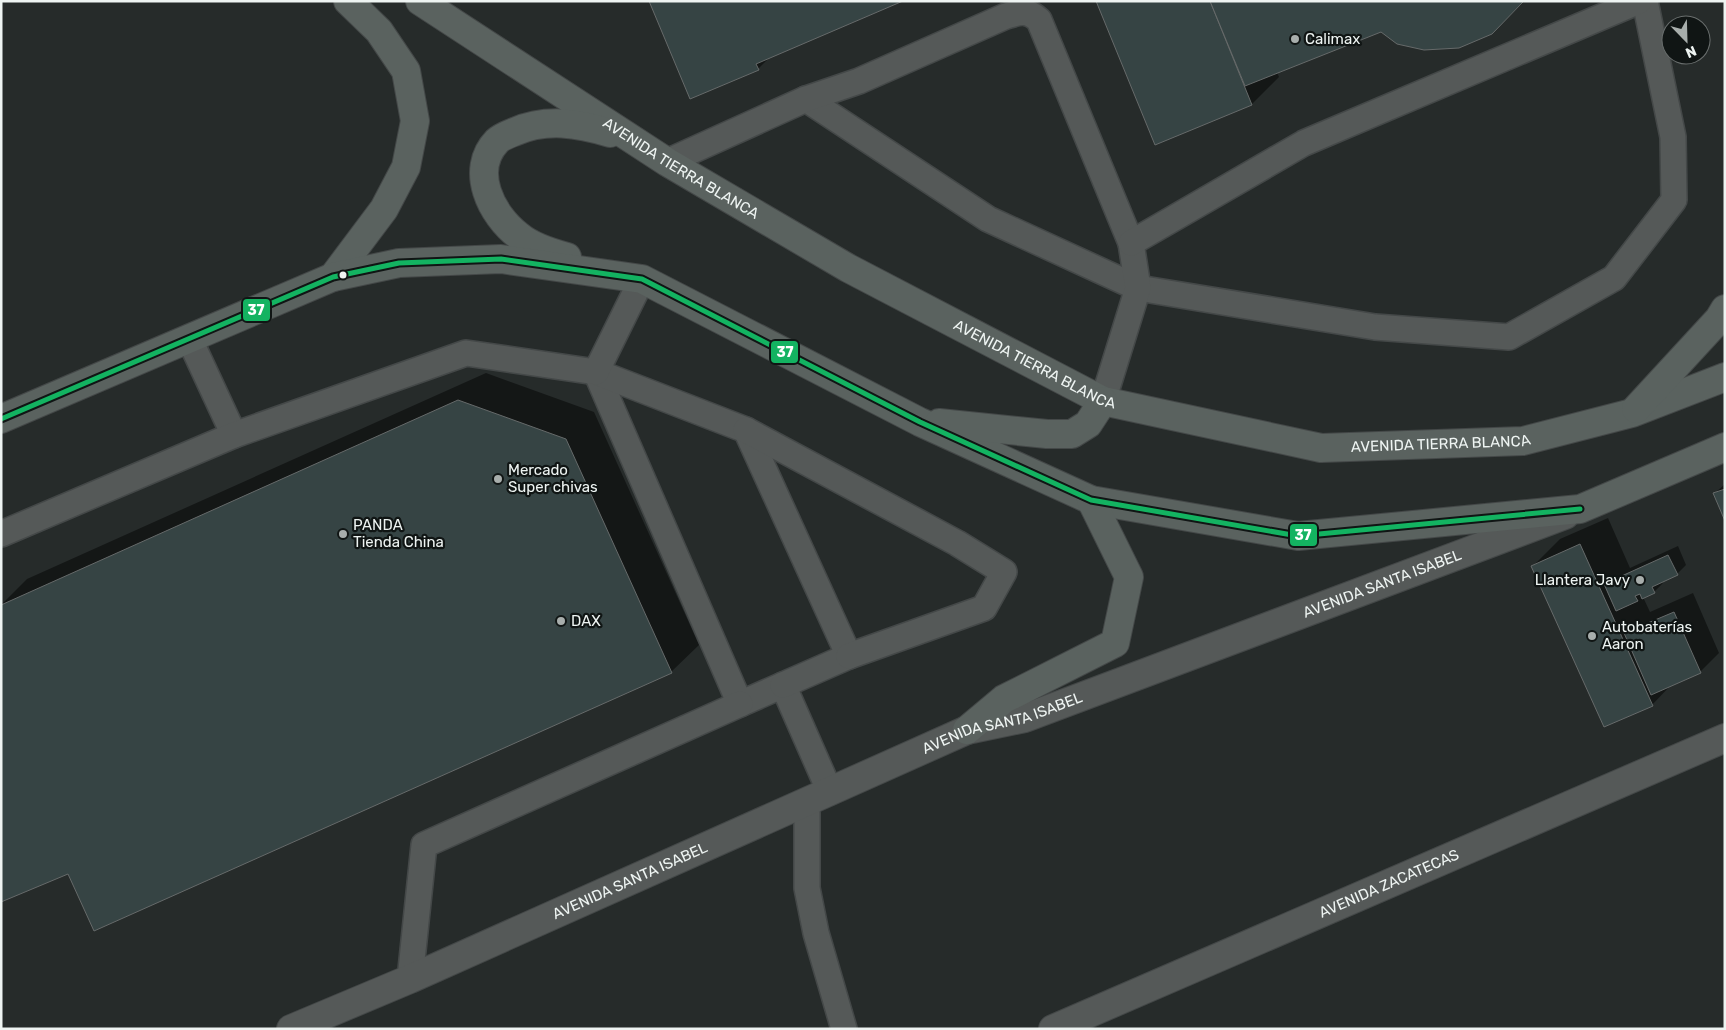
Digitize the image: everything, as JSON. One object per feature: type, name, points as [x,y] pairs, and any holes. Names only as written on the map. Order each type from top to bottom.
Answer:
[{"type":"main road","points":[[333,277],[389,201],[406,167],[414,121],[406,72],[379,31],[348,1]]},
{"type":"main road","name":"AVENIDA TIERRA BLANCA","points":[[420,1],[667,162],[848,268],[1104,401],[1322,448],[1523,440],[1632,413],[1725,377]]},
{"type":"main road","points":[[640,143],[581,124],[551,123],[524,128],[498,139],[483,168],[487,194],[500,216],[519,237],[550,253],[642,279],[920,422],[1091,500],[1298,536],[1580,509]]},
{"type":"main road","points":[[1,419],[333,277],[399,263],[501,259],[642,279]]},
{"type":"main road","points":[[1632,413],[1719,319],[1725,309]]},
{"type":"main road","points":[[920,422],[1047,434],[1072,434],[1088,424],[1104,401]]},
{"type":"main road","name":"AVENIDA SANTA ISABEL","points":[[1580,509],[1725,447]]},
{"type":"main road","points":[[967,730],[1004,699],[1115,643],[1128,577],[1091,500]]},
{"type":"street","name":"AVENIDA SANTA ISABEL","points":[[291,1029],[410,979],[967,730],[1025,718],[1580,509]]},
{"type":"street","name":"AVENIDA ZACATECAS","points":[[1053,1029],[1725,738]]},
{"type":"lane","points":[[1131,244],[1304,144],[1639,1]]},
{"type":"lane","points":[[806,99],[988,219],[1138,288],[1375,327],[1509,337],[1614,278],[1674,200],[1674,137],[1645,1]]},
{"type":"lane","points":[[667,162],[806,99],[859,81],[1006,16],[1022,11],[1032,13],[1039,20],[1131,244],[1138,288],[1104,401]]},
{"type":"lane","points":[[642,279],[596,372],[740,704]]},
{"type":"lane","points":[[189,338],[234,435]]},
{"type":"lane","points":[[1,534],[234,435],[466,353],[596,372],[746,430],[957,543],[1004,572],[984,608],[849,656],[424,845],[410,979]]},
{"type":"lane","points":[[746,430],[849,656]]},
{"type":"lane","points":[[783,685],[819,796],[807,888],[816,933],[844,1029]]},
{"type":"building","points":[[649,1],[903,1],[756,64],[759,70],[690,99]]},
{"type":"building","points":[[1096,1],[1210,1],[1252,105],[1155,145]]},
{"type":"building","name":"Calimax","points":[[1210,1],[1524,1],[1492,34],[1459,48],[1424,50],[1397,44],[1381,32],[1245,86]]},
{"type":"building","points":[[458,400],[566,439],[672,673],[94,931],[68,874],[1,902],[1,605]]},
{"type":"building","points":[[1725,489],[1725,521],[1713,493]]},
{"type":"building","name":"Autobaterías Aaron","points":[[1580,544],[1653,706],[1604,727],[1531,566]]},
{"type":"building","name":"Llantera Javy","points":[[1668,555],[1678,575],[1652,587],[1655,593],[1642,599],[1640,594],[1635,596],[1638,601],[1616,611],[1604,584]]},
{"type":"building","points":[[1674,612],[1701,673],[1651,695],[1624,633]]},
{"type":"transit line","name":"37","points":[[1,419],[333,277],[399,263],[501,259],[642,279],[920,422],[1091,500],[1298,536],[1580,509]]},
{"type":"place","name":"Calimax","points":[[1295,39]]},
{"type":"place","name":"Mercado Super chivas","points":[[498,479]]},
{"type":"place","name":"PANDA Tienda China","points":[[343,534]]},
{"type":"place","name":"Llantera Javy","points":[[1640,580]]},
{"type":"place","name":"DAX","points":[[561,621]]},
{"type":"place","name":"Autobaterías Aaron","points":[[1592,636]]}]
